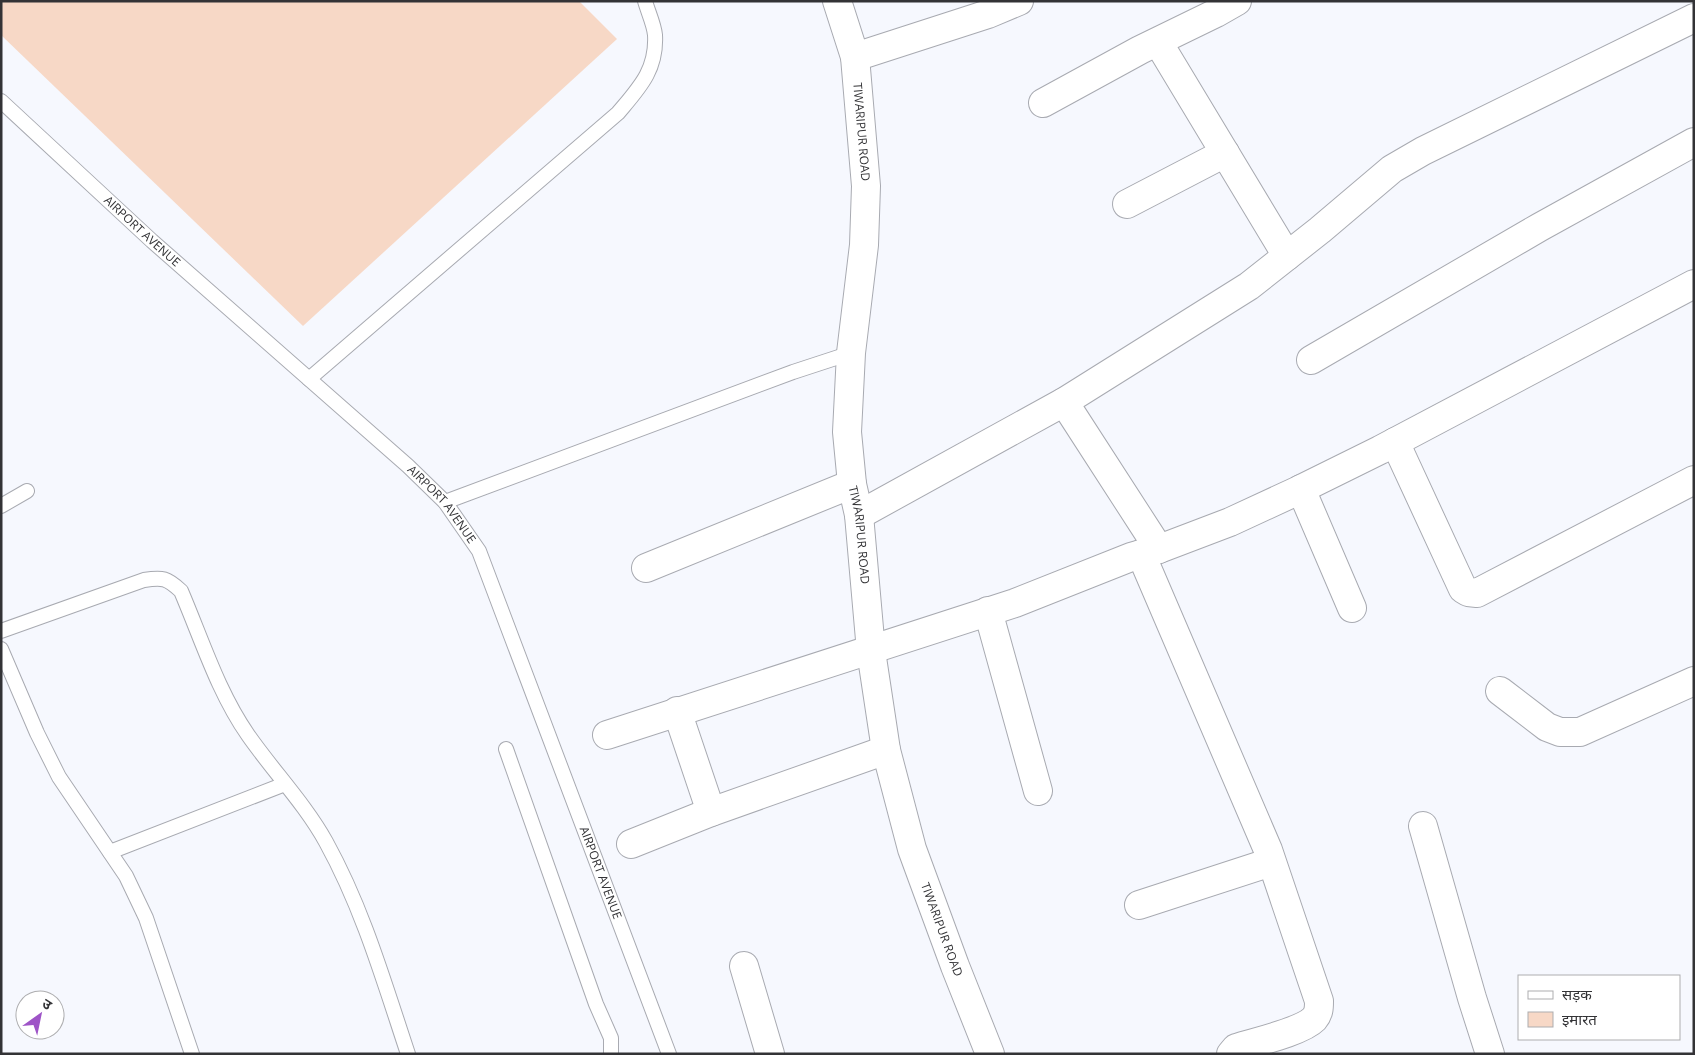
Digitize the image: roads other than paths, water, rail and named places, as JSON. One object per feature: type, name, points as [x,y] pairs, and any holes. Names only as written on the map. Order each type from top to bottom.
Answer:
[{"type":"street","name":"TIWARIPUR ROAD","points":[[837,1],[855,57],[866,186],[864,245],[851,353],[847,432],[852,484],[858,515],[871,651],[886,750],[912,849],[954,966],[990,1054]]},
{"type":"street","points":[[855,57],[988,14],[1019,1]]},
{"type":"street","points":[[1043,103],[1237,1]]},
{"type":"street","points":[[858,515],[1064,402],[1248,286],[1392,169],[1423,151],[1694,18]]},
{"type":"street","points":[[1158,42],[1287,256]]},
{"type":"street","points":[[1311,360],[1540,227],[1694,142]]},
{"type":"street","points":[[1127,204],[1225,153]]},
{"type":"street","points":[[607,735],[676,711],[871,651],[1015,603],[1230,522],[1395,442],[1694,284]]},
{"type":"street","points":[[1064,402],[1150,551],[1271,862],[1319,1000],[1318,1011],[1314,1018],[1304,1026],[1236,1048],[1231,1054]]},
{"type":"street","points":[[1395,442],[1463,589],[1468,592],[1477,593],[1694,480]]},
{"type":"street","points":[[646,568],[852,484]]},
{"type":"street","points":[[1301,489],[1352,608]]},
{"type":"street","points":[[988,611],[1038,791]]},
{"type":"street","points":[[1500,691],[1547,727],[1560,732],[1580,732],[1694,681]]},
{"type":"street","points":[[676,711],[711,812]]},
{"type":"street","points":[[631,844],[711,812],[886,750]]},
{"type":"street","points":[[1423,826],[1487,1053]]},
{"type":"street","points":[[1138,905],[1271,862]]},
{"type":"street","points":[[744,966],[770,1054]]},
{"type":"lane","points":[[309,379],[618,113],[644,82],[654,56],[655,34],[645,1]]},
{"type":"lane","name":"AIRPORT AVENUE","points":[[1,101],[152,241],[408,466],[445,502],[479,551],[670,1054]]},
{"type":"lane","points":[[445,502],[793,372],[851,353]]},
{"type":"lane","points":[[1,506],[27,491]]},
{"type":"lane","points":[[1,631],[144,580],[161,578],[172,582],[181,591],[213,669],[230,704],[248,735],[326,841],[356,901],[408,1054]]},
{"type":"lane","points":[[1,649],[37,733],[59,777],[126,876],[146,918],[192,1054]]},
{"type":"lane","points":[[506,748],[596,1004],[611,1038],[611,1054]]},
{"type":"lane","points":[[110,852],[285,784]]}]
